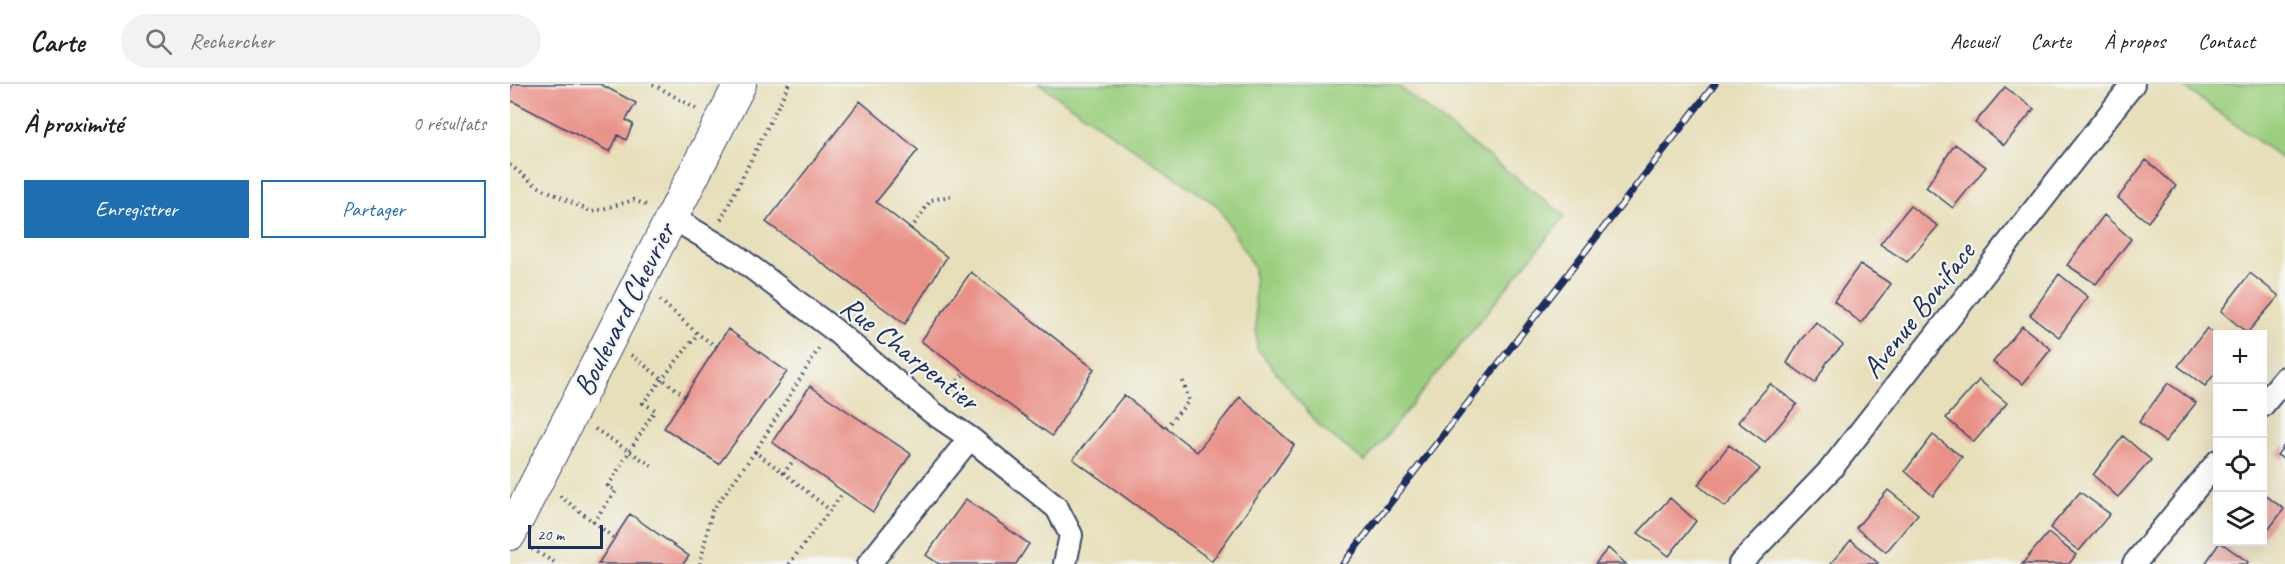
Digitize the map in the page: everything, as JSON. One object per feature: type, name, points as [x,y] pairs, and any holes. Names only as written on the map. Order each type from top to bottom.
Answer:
[{"type":"street","name":"Boulevard Chevrier","points":[[510,534],[639,281],[660,212],[740,84]]},
{"type":"street","name":"Avenue Boniface","points":[[1740,564],[1832,469],[2133,84]]},
{"type":"street","name":"Rue Charpentier","points":[[660,212],[735,255],[833,329],[933,412],[970,438],[1057,508],[1071,535],[1065,564]]},
{"type":"street","points":[[2267,400],[2285,378]]},
{"type":"street","points":[[870,564],[970,438]]},
{"type":"street","points":[[2134,564],[2213,466]]},
{"type":"path","points":[[652,84],[700,111]]},
{"type":"path","points":[[711,240],[789,84]]},
{"type":"path","points":[[510,165],[537,186],[592,212],[634,200],[660,212]]},
{"type":"path","points":[[911,230],[931,200],[951,196]]},
{"type":"path","points":[[639,281],[698,334],[717,347]]},
{"type":"path","points":[[593,522],[616,491],[608,486],[655,410],[643,403],[698,334]]},
{"type":"path","points":[[609,338],[685,396]]},
{"type":"path","points":[[700,564],[712,511],[755,452],[820,347]]},
{"type":"path","points":[[1166,428],[1189,401],[1182,378]]},
{"type":"path","points":[[571,413],[652,466]]},
{"type":"path","points":[[755,452],[830,510]]},
{"type":"path","points":[[784,473],[795,458]]},
{"type":"path","points":[[538,479],[614,538]]},
{"type":"path","points":[[789,564],[844,492]]},
{"type":"green space","points":[[1039,84],[1395,84],[1565,216],[1365,462],[1319,426],[1257,348],[1254,268],[1219,207]]},
{"type":"green space","points":[[2180,84],[2285,84],[2285,161]]},
{"type":"building","points":[[513,84],[600,84],[636,103],[626,120],[633,124],[626,140],[618,135],[610,152],[510,100],[510,90]]},
{"type":"building","points":[[2005,87],[2034,109],[2004,145],[1975,123]]},
{"type":"building","points":[[860,101],[918,150],[876,202],[947,257],[905,324],[766,222]]},
{"type":"building","points":[[1955,144],[1986,167],[1953,208],[1926,187]]},
{"type":"building","points":[[2146,160],[2176,186],[2148,222],[2118,198]]},
{"type":"building","points":[[1910,206],[1938,226],[1907,262],[1880,244]]},
{"type":"building","points":[[2104,215],[2131,239],[2096,284],[2067,265]]},
{"type":"building","points":[[1860,264],[1891,284],[1861,323],[1834,301]]},
{"type":"building","points":[[971,272],[1094,369],[1052,436],[921,341]]},
{"type":"building","points":[[2250,273],[2279,296],[2250,330],[2243,330],[2221,311]]},
{"type":"building","points":[[2059,274],[2088,297],[2059,337],[2030,315]]},
{"type":"building","points":[[1816,322],[1843,345],[1827,362],[1815,383],[1787,363],[1800,341]]},
{"type":"building","points":[[2022,326],[2051,349],[2023,384],[1993,362]]},
{"type":"building","points":[[2207,328],[2213,333],[2213,376],[2205,386],[2178,366]]},
{"type":"building","points":[[728,329],[787,372],[719,464],[664,428]]},
{"type":"building","points":[[1979,380],[2007,403],[1974,442],[1946,418]]},
{"type":"building","points":[[2168,383],[2196,403],[2165,442],[2139,422]]},
{"type":"building","points":[[1770,384],[1797,404],[1765,442],[1738,422]]},
{"type":"building","points":[[810,386],[911,454],[873,512],[772,442]]},
{"type":"building","points":[[1124,395],[1197,452],[1240,397],[1294,445],[1212,561],[1073,459]]},
{"type":"building","points":[[1933,435],[1962,457],[1933,496],[1905,471]]},
{"type":"building","points":[[2123,436],[2151,460],[2118,497],[2093,475]]},
{"type":"building","points":[[2285,444],[2285,460],[2277,455]]},
{"type":"building","points":[[1729,445],[1760,469],[1725,507],[1698,485]]},
{"type":"building","points":[[1888,490],[1918,514],[1886,552],[1856,528]]},
{"type":"building","points":[[2080,492],[2110,514],[2079,551],[2050,528]]},
{"type":"building","points":[[2267,497],[2284,509],[2267,531]]},
{"type":"building","points":[[1670,498],[1696,521],[1669,556],[1638,533]]},
{"type":"building","points":[[966,499],[1029,544],[1016,564],[939,564],[926,555]]},
{"type":"building","points":[[630,514],[689,556],[683,564],[598,564]]},
{"type":"building","points":[[2048,533],[2076,555],[2069,564],[2022,564]]},
{"type":"building","points":[[1851,540],[1878,563],[1830,564]]},
{"type":"building","points":[[2217,546],[2226,546],[2248,562],[2247,564],[2205,564]]},
{"type":"building","points":[[1608,548],[1626,564],[1595,564]]},
{"type":"railway","points":[[1343,564],[1715,84]]}]
